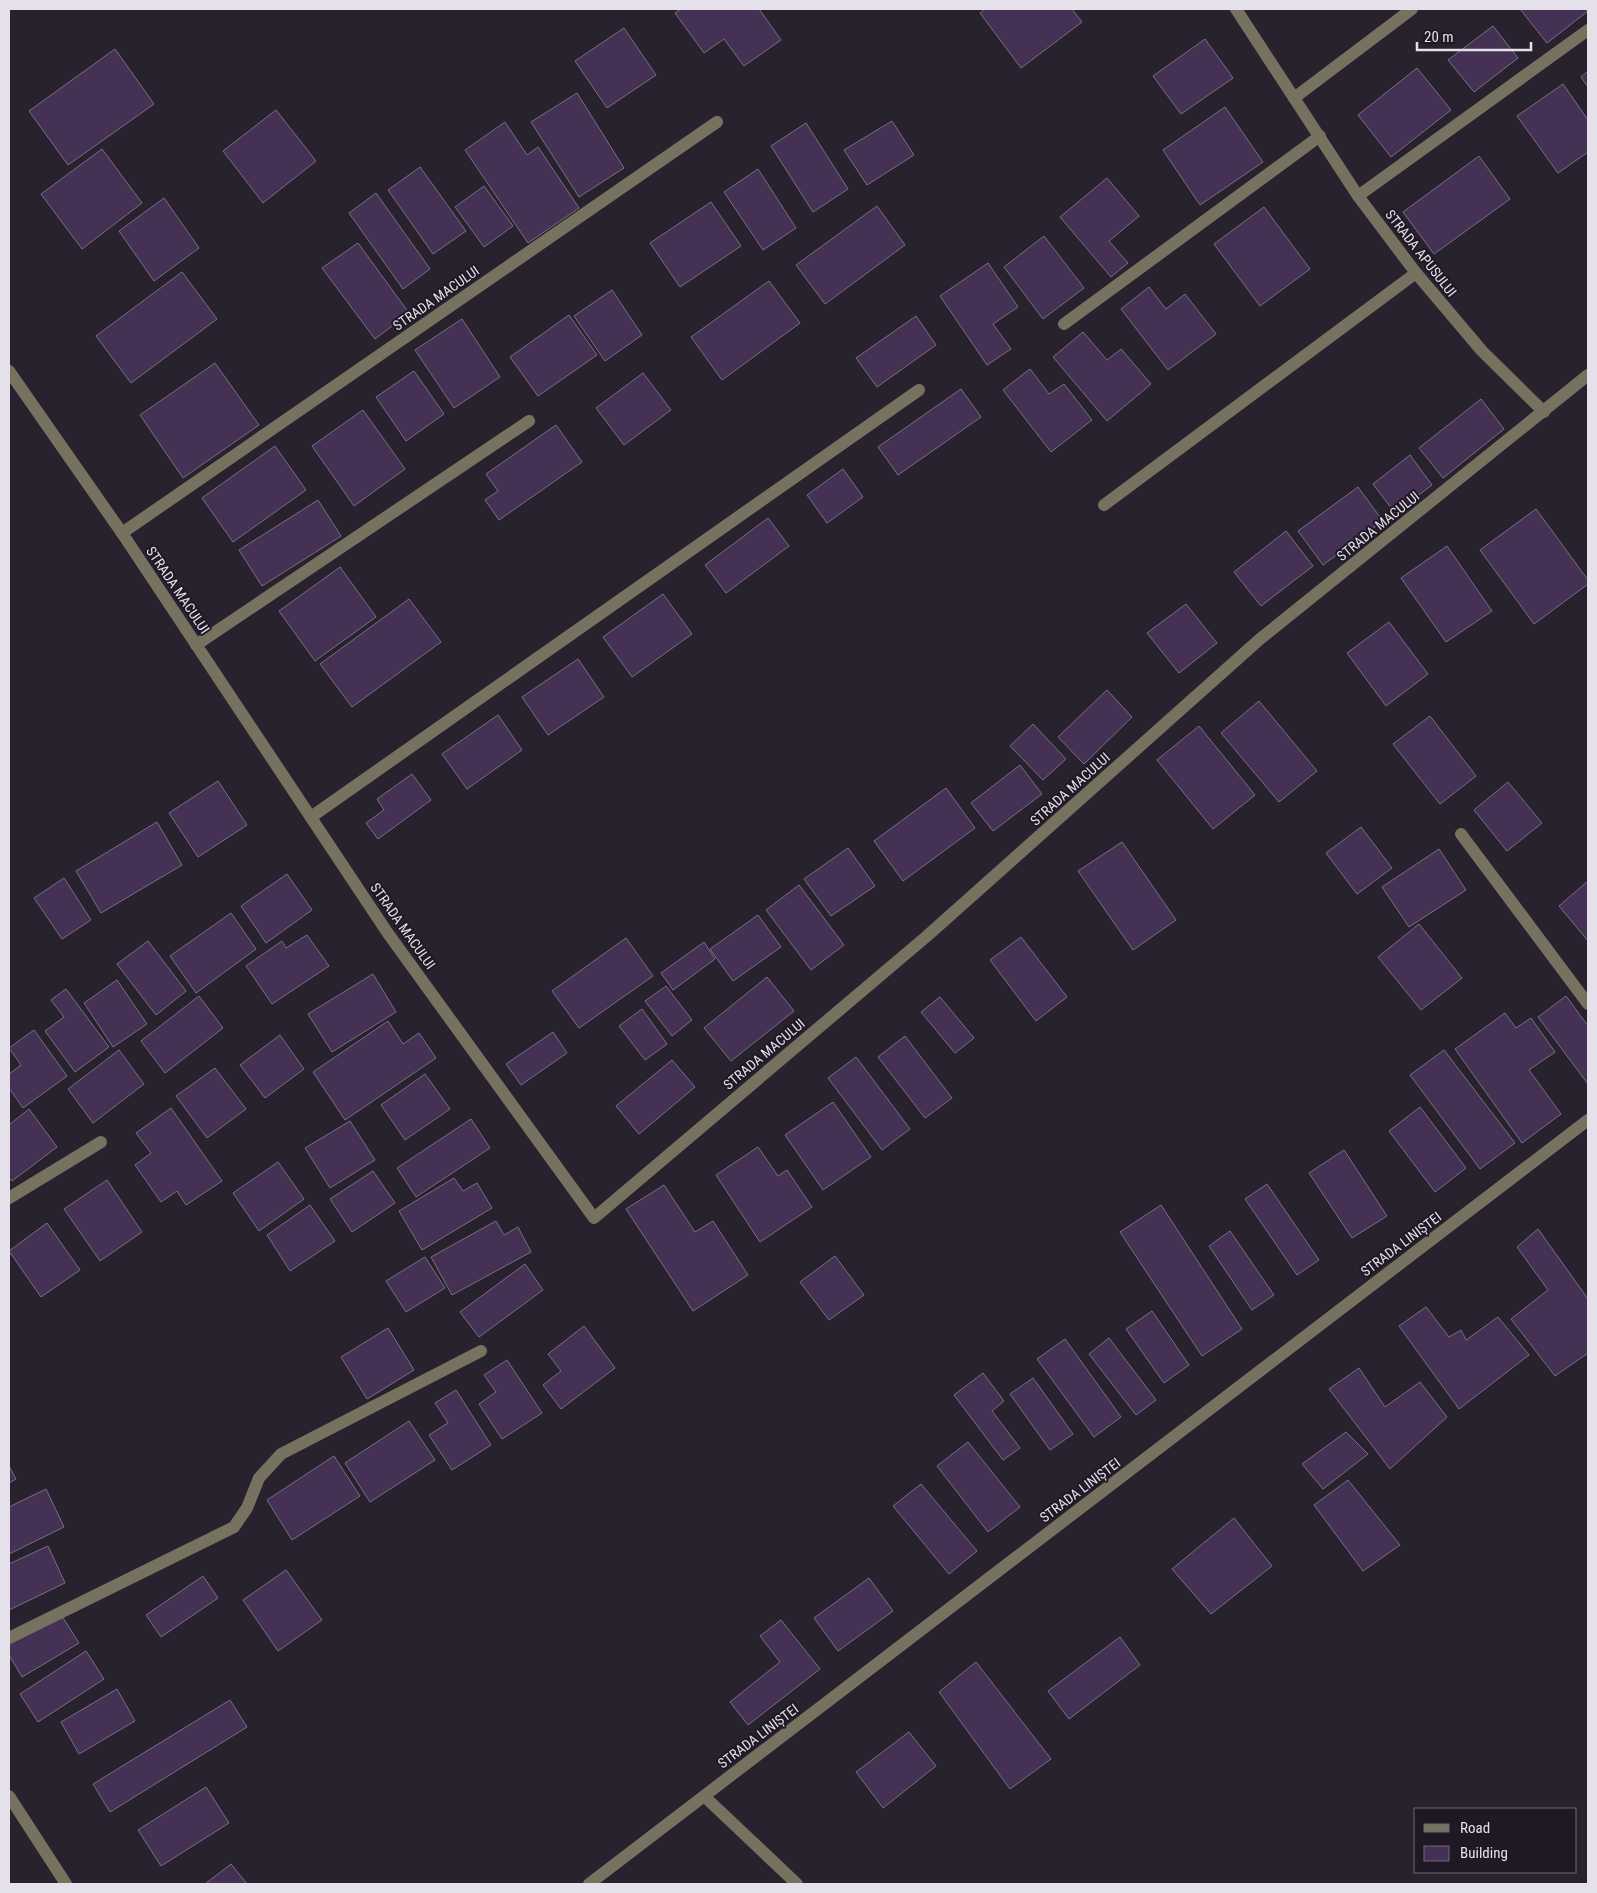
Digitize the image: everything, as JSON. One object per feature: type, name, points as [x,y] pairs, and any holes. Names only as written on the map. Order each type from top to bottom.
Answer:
[{"type":"street","name":"STRADA APUSULUI","points":[[1236,9],[1358,196],[1416,272],[1482,352],[1544,412]]},
{"type":"street","points":[[1294,98],[1412,9]]},
{"type":"street","points":[[1358,196],[1588,30]]},
{"type":"street","name":"STRADA MACULUI","points":[[122,533],[717,122]]},
{"type":"street","points":[[1064,324],[1320,136]]},
{"type":"street","points":[[1104,505],[1416,272]]},
{"type":"street","name":"STRADA MACULUI","points":[[9,370],[122,533],[387,932],[594,1218],[927,936],[1260,639],[1588,375]]},
{"type":"street","points":[[311,817],[919,390]]},
{"type":"street","points":[[196,645],[529,421]]},
{"type":"street","points":[[1461,834],[1588,1004]]},
{"type":"street","name":"STRADA LINIȘTEI","points":[[589,1884],[1588,1120]]},
{"type":"street","points":[[9,1198],[101,1142]]},
{"type":"street","points":[[9,1638],[234,1526],[248,1508],[260,1478],[281,1454],[481,1351]]},
{"type":"street","points":[[9,1796],[66,1884]]},
{"type":"street","points":[[704,1796],[797,1884]]},
{"type":"building","points":[[681,9],[759,9],[781,40],[744,66],[724,39],[704,53],[675,13]]},
{"type":"building","points":[[985,9],[1072,9],[1082,22],[1021,68],[980,13]]},
{"type":"building","points":[[1520,9],[1587,9],[1588,11],[1547,43]]},
{"type":"building","points":[[1493,26],[1518,58],[1474,92],[1448,60]]},
{"type":"building","points":[[624,28],[656,75],[607,108],[575,61]]},
{"type":"building","points":[[1205,39],[1233,78],[1181,114],[1153,76]]},
{"type":"building","points":[[115,49],[154,104],[68,165],[29,111]]},
{"type":"building","points":[[1417,68],[1451,110],[1391,157],[1358,115]]},
{"type":"building","points":[[1588,71],[1588,87],[1581,77]]},
{"type":"building","points":[[1563,84],[1588,120],[1588,152],[1558,173],[1517,116]]},
{"type":"building","points":[[577,93],[624,168],[579,197],[531,122]]},
{"type":"building","points":[[1225,107],[1263,162],[1200,205],[1163,150]]},
{"type":"building","points":[[276,110],[316,161],[263,203],[223,151]]},
{"type":"building","points":[[892,121],[914,155],[867,185],[844,150]]},
{"type":"building","points":[[505,122],[527,155],[538,147],[579,208],[528,243],[465,150]]},
{"type":"building","points":[[806,123],[848,189],[813,212],[771,146]]},
{"type":"building","points":[[102,149],[142,203],[82,249],[41,194]]},
{"type":"building","points":[[1479,156],[1510,199],[1434,254],[1403,212]]},
{"type":"building","points":[[420,167],[466,231],[433,254],[388,190]]},
{"type":"building","points":[[758,169],[796,228],[763,250],[724,192]]},
{"type":"building","points":[[1107,178],[1139,216],[1109,241],[1128,263],[1111,277],[1060,217]]},
{"type":"building","points":[[484,186],[513,226],[484,247],[455,207]]},
{"type":"building","points":[[376,193],[430,269],[403,289],[349,213]]},
{"type":"building","points":[[164,198],[199,248],[154,281],[119,231]]},
{"type":"building","points":[[711,202],[741,246],[680,287],[650,243]]},
{"type":"building","points":[[877,206],[905,245],[825,304],[796,265]]},
{"type":"building","points":[[1264,207],[1310,269],[1260,306],[1214,244]]},
{"type":"building","points":[[1044,236],[1084,288],[1043,319],[1004,267]]},
{"type":"building","points":[[358,243],[409,313],[375,339],[322,268]]},
{"type":"building","points":[[988,263],[1018,307],[993,324],[1011,349],[987,365],[940,296]]},
{"type":"building","points":[[182,272],[217,319],[131,383],[96,336]]},
{"type":"building","points":[[769,281],[800,323],[722,380],[691,337]]},
{"type":"building","points":[[1149,287],[1166,309],[1185,294],[1216,334],[1168,370],[1121,309]]},
{"type":"building","points":[[612,290],[642,335],[605,361],[574,316]]},
{"type":"building","points":[[569,315],[597,355],[538,396],[510,357]]},
{"type":"building","points":[[916,316],[936,345],[877,387],[856,358]]},
{"type":"building","points":[[462,319],[500,377],[454,408],[415,350]]},
{"type":"building","points":[[1083,332],[1107,360],[1121,349],[1151,384],[1107,421],[1053,357]]},
{"type":"building","points":[[215,363],[259,425],[183,478],[140,415]]},
{"type":"building","points":[[1030,369],[1049,394],[1064,384],[1092,420],[1051,452],[1003,390]]},
{"type":"building","points":[[414,371],[444,414],[406,441],[376,397]]},
{"type":"building","points":[[643,373],[671,410],[624,445],[596,408]]},
{"type":"building","points":[[961,389],[981,417],[898,475],[878,447]]},
{"type":"building","points":[[1481,399],[1504,429],[1443,478],[1419,448]]},
{"type":"building","points":[[363,410],[405,469],[354,506],[312,446]]},
{"type":"building","points":[[556,425],[582,462],[499,520],[485,500],[498,491],[486,474]]},
{"type":"building","points":[[275,446],[306,490],[233,542],[202,498]]},
{"type":"building","points":[[1410,455],[1432,485],[1395,513],[1373,484]]},
{"type":"building","points":[[843,469],[863,497],[827,523],[807,495]]},
{"type":"building","points":[[1358,487],[1383,521],[1323,565],[1298,531]]},
{"type":"building","points":[[318,500],[341,536],[262,586],[239,550]]},
{"type":"building","points":[[1536,509],[1588,580],[1588,584],[1534,624],[1480,550]]},
{"type":"building","points":[[768,518],[789,546],[726,593],[705,565]]},
{"type":"building","points":[[1286,531],[1313,566],[1261,606],[1234,572]]},
{"type":"building","points":[[1447,546],[1492,611],[1446,642],[1401,578]]},
{"type":"building","points":[[340,567],[376,617],[315,661],[279,611]]},
{"type":"building","points":[[663,594],[692,634],[632,677],[603,637]]},
{"type":"building","points":[[409,599],[441,642],[352,707],[320,664]]},
{"type":"building","points":[[1186,604],[1217,643],[1179,673],[1147,633]]},
{"type":"building","points":[[1389,622],[1428,674],[1386,706],[1347,653]]},
{"type":"building","points":[[578,659],[604,697],[548,735],[522,697]]},
{"type":"building","points":[[1107,690],[1132,717],[1084,764],[1058,737]]},
{"type":"building","points":[[1259,701],[1317,771],[1279,802],[1221,733]]},
{"type":"building","points":[[498,715],[522,750],[467,789],[442,754]]},
{"type":"building","points":[[1430,716],[1476,776],[1440,804],[1393,744]]},
{"type":"building","points":[[1033,724],[1066,759],[1043,780],[1010,746]]},
{"type":"building","points":[[1199,726],[1255,795],[1213,829],[1157,760]]},
{"type":"building","points":[[1020,765],[1042,794],[993,831],[971,803]]},
{"type":"building","points":[[412,774],[431,800],[378,839],[366,823],[384,810],[377,799]]},
{"type":"building","points":[[218,781],[247,825],[198,857],[169,813]]},
{"type":"building","points":[[1508,782],[1542,823],[1507,851],[1474,810]]},
{"type":"building","points":[[946,788],[975,828],[903,881],[874,841]]},
{"type":"building","points":[[157,822],[182,865],[101,913],[76,871]]},
{"type":"building","points":[[1361,827],[1392,868],[1357,894],[1326,853]]},
{"type":"building","points":[[1122,842],[1176,920],[1133,950],[1078,871]]},
{"type":"building","points":[[848,848],[875,886],[831,916],[804,879]]},
{"type":"building","points":[[1439,849],[1466,890],[1409,927],[1382,887]]},
{"type":"building","points":[[287,874],[312,910],[266,943],[241,906]]},
{"type":"building","points":[[64,878],[91,920],[62,939],[34,898]]},
{"type":"building","points":[[1588,881],[1588,941],[1559,906]]},
{"type":"building","points":[[799,885],[844,945],[811,970],[766,910]]},
{"type":"building","points":[[231,913],[256,949],[196,993],[170,956]]},
{"type":"building","points":[[758,915],[781,947],[733,981],[710,949]]},
{"type":"building","points":[[1419,924],[1462,978],[1421,1010],[1378,957]]},
{"type":"building","points":[[307,935],[329,966],[272,1004],[246,966],[282,941],[286,948]]},
{"type":"building","points":[[1021,937],[1067,997],[1036,1021],[990,960]]},
{"type":"building","points":[[626,938],[653,976],[579,1028],[552,991]]},
{"type":"building","points":[[148,941],[186,991],[156,1015],[117,964]]},
{"type":"building","points":[[704,942],[715,959],[673,990],[661,973]]},
{"type":"building","points":[[373,974],[396,1012],[332,1052],[308,1014]]},
{"type":"building","points":[[767,977],[794,1011],[731,1061],[704,1028]]},
{"type":"building","points":[[117,980],[147,1024],[113,1047],[84,1003]]},
{"type":"building","points":[[666,986],[692,1020],[672,1036],[645,1001]]},
{"type":"building","points":[[66,989],[109,1047],[75,1072],[45,1031],[64,1017],[51,1000]]},
{"type":"building","points":[[199,996],[223,1028],[165,1073],[141,1041]]},
{"type":"building","points":[[1566,996],[1588,1026],[1588,1084],[1538,1017]]},
{"type":"building","points":[[940,997],[974,1038],[955,1053],[921,1012]]},
{"type":"building","points":[[642,1009],[667,1044],[645,1060],[619,1026]]},
{"type":"building","points":[[1505,1013],[1516,1028],[1531,1018],[1555,1052],[1529,1070],[1561,1114],[1522,1143],[1455,1049]]},
{"type":"building","points":[[388,1021],[403,1044],[419,1033],[436,1058],[345,1120],[313,1072]]},
{"type":"building","points":[[34,1030],[67,1076],[23,1108],[9,1088],[9,1074],[21,1065],[9,1048]]},
{"type":"building","points":[[553,1032],[567,1053],[521,1085],[506,1064]]},
{"type":"building","points":[[280,1035],[304,1069],[265,1098],[240,1065]]},
{"type":"building","points":[[905,1036],[952,1098],[925,1118],[878,1057]]},
{"type":"building","points":[[119,1050],[144,1084],[93,1123],[68,1089]]},
{"type":"building","points":[[1444,1050],[1515,1143],[1480,1169],[1410,1075]]},
{"type":"building","points":[[856,1057],[910,1129],[882,1150],[828,1078]]},
{"type":"building","points":[[672,1060],[695,1087],[639,1134],[616,1106]]},
{"type":"building","points":[[215,1068],[246,1109],[207,1138],[176,1096]]},
{"type":"building","points":[[425,1074],[450,1109],[405,1140],[381,1105]]},
{"type":"building","points":[[833,1102],[871,1157],[823,1190],[785,1135]]},
{"type":"building","points":[[1420,1107],[1466,1168],[1435,1192],[1389,1131]]},
{"type":"building","points":[[171,1108],[222,1181],[186,1205],[177,1191],[161,1202],[135,1165],[151,1153],[136,1133]]},
{"type":"building","points":[[29,1109],[57,1147],[12,1181],[9,1178],[9,1125]]},
{"type":"building","points":[[471,1119],[490,1148],[416,1197],[397,1168]]},
{"type":"building","points":[[350,1121],[375,1160],[330,1188],[305,1148]]},
{"type":"building","points":[[758,1147],[778,1176],[787,1170],[812,1207],[760,1242],[716,1175]]},
{"type":"building","points":[[1344,1150],[1387,1216],[1352,1238],[1309,1173]]},
{"type":"building","points":[[278,1162],[304,1199],[259,1231],[233,1193]]},
{"type":"building","points":[[373,1171],[395,1203],[352,1232],[330,1199]]},
{"type":"building","points":[[454,1178],[463,1191],[477,1183],[492,1208],[422,1250],[399,1211]]},
{"type":"building","points":[[107,1180],[142,1232],[100,1261],[64,1209]]},
{"type":"building","points":[[1267,1184],[1319,1260],[1297,1275],[1245,1199]]},
{"type":"building","points":[[664,1185],[695,1232],[713,1221],[748,1275],[693,1311],[626,1209]]},
{"type":"building","points":[[310,1205],[335,1241],[290,1271],[267,1235]]},
{"type":"building","points":[[1161,1205],[1242,1329],[1202,1356],[1120,1232]]},
{"type":"building","points":[[496,1221],[504,1235],[518,1227],[531,1252],[452,1295],[431,1257]]},
{"type":"building","points":[[47,1223],[80,1270],[41,1297],[9,1251]]},
{"type":"building","points":[[1538,1229],[1588,1299],[1588,1353],[1555,1376],[1511,1319],[1548,1290],[1517,1247]]},
{"type":"building","points":[[1230,1231],[1274,1295],[1252,1310],[1209,1246]]},
{"type":"building","points":[[835,1256],[864,1295],[829,1320],[800,1282]]},
{"type":"building","points":[[425,1257],[445,1288],[406,1312],[386,1281]]},
{"type":"building","points":[[525,1264],[543,1290],[479,1337],[460,1312]]},
{"type":"building","points":[[1426,1307],[1449,1337],[1461,1330],[1466,1340],[1498,1317],[1529,1355],[1459,1409],[1399,1326]]},
{"type":"building","points":[[1152,1311],[1189,1365],[1164,1383],[1126,1329]]},
{"type":"building","points":[[584,1326],[615,1368],[561,1409],[543,1385],[561,1371],[548,1354]]},
{"type":"building","points":[[388,1328],[414,1370],[367,1399],[341,1357]]},
{"type":"building","points":[[1109,1338],[1156,1400],[1136,1415],[1089,1354]]},
{"type":"building","points":[[1065,1339],[1121,1417],[1094,1437],[1037,1359]]},
{"type":"building","points":[[507,1360],[542,1413],[502,1439],[479,1404],[496,1392],[484,1375]]},
{"type":"building","points":[[1359,1368],[1385,1407],[1420,1382],[1447,1417],[1390,1469],[1329,1389]]},
{"type":"building","points":[[983,1373],[1004,1401],[992,1411],[1020,1448],[1003,1460],[954,1395]]},
{"type":"building","points":[[1033,1378],[1073,1434],[1050,1450],[1010,1394]]},
{"type":"building","points":[[456,1390],[491,1445],[452,1470],[429,1435],[448,1423],[435,1403]]},
{"type":"building","points":[[409,1421],[435,1460],[370,1502],[345,1463]]},
{"type":"building","points":[[1346,1432],[1368,1454],[1323,1489],[1302,1464]]},
{"type":"building","points":[[968,1442],[1020,1507],[988,1532],[937,1466]]},
{"type":"building","points":[[334,1456],[360,1496],[292,1540],[267,1500]]},
{"type":"building","points":[[9,1466],[16,1479],[9,1483]]},
{"type":"building","points":[[1348,1480],[1400,1545],[1363,1571],[1314,1505]]},
{"type":"building","points":[[921,1484],[977,1551],[949,1574],[893,1506]]},
{"type":"building","points":[[46,1489],[64,1527],[9,1554],[9,1507]]},
{"type":"building","points":[[1234,1518],[1272,1566],[1211,1614],[1172,1569]]},
{"type":"building","points":[[48,1546],[65,1583],[9,1610],[9,1564]]},
{"type":"building","points":[[286,1570],[322,1620],[278,1651],[243,1600]]},
{"type":"building","points":[[203,1576],[218,1598],[161,1637],[146,1615]]},
{"type":"building","points":[[869,1578],[893,1611],[838,1651],[814,1618]]},
{"type":"building","points":[[60,1613],[79,1643],[22,1677],[9,1655],[9,1643]]},
{"type":"building","points":[[781,1620],[820,1669],[748,1725],[730,1702],[780,1662],[760,1636]]},
{"type":"building","points":[[1120,1637],[1140,1665],[1069,1719],[1048,1691]]},
{"type":"building","points":[[86,1651],[104,1679],[38,1722],[20,1694]]},
{"type":"building","points":[[976,1662],[1051,1759],[1010,1789],[939,1692]]},
{"type":"building","points":[[117,1689],[135,1721],[79,1754],[61,1722]]},
{"type":"building","points":[[230,1700],[247,1727],[110,1812],[93,1784]]},
{"type":"building","points":[[909,1732],[936,1766],[883,1808],[856,1772]]},
{"type":"building","points":[[206,1787],[229,1823],[161,1866],[138,1830]]},
{"type":"building","points":[[231,1864],[247,1884],[205,1884]]}]
